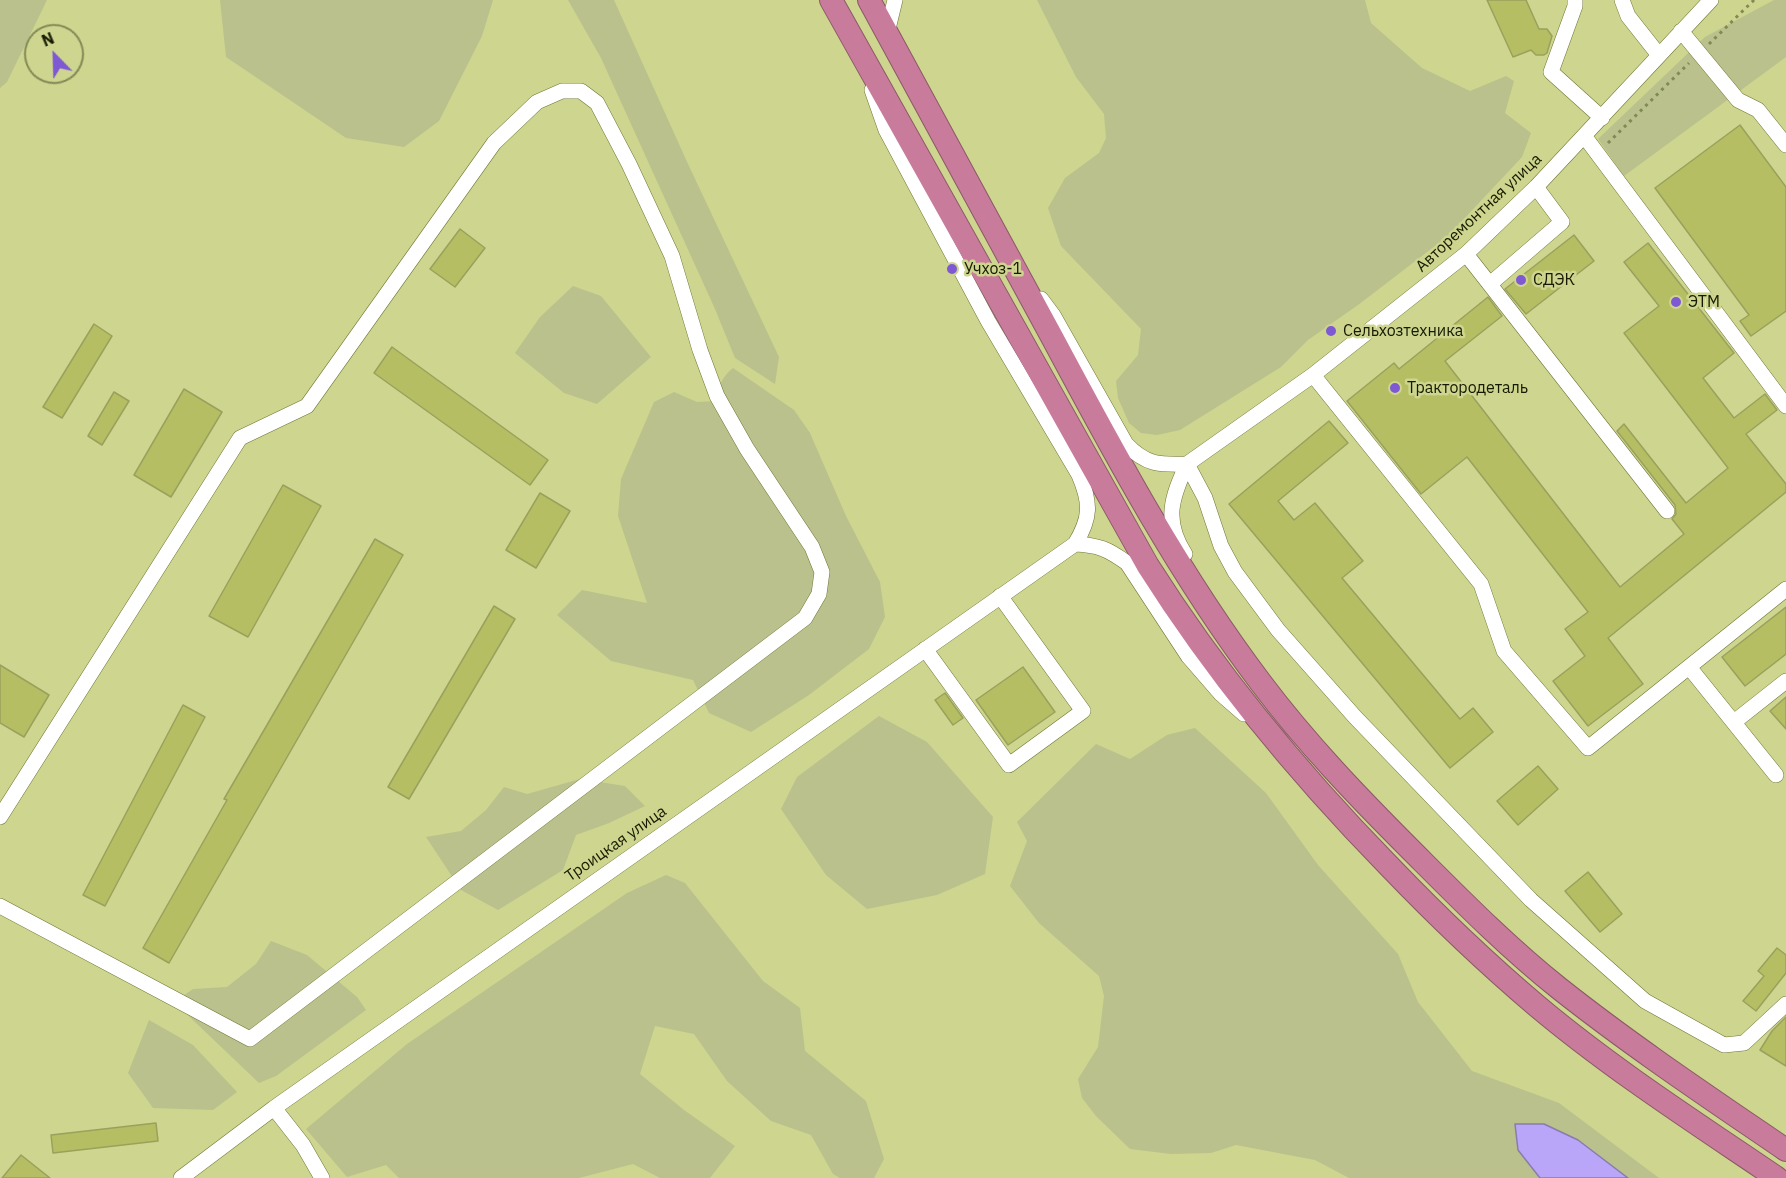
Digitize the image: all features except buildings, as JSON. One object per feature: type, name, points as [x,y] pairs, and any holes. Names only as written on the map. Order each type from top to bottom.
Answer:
[{"type":"highway","points":[[831,0],[1148,566],[1183,621],[1274,740],[1320,794],[1381,858],[1434,912],[1506,979],[1598,1053],[1777,1178]]},
{"type":"highway","points":[[869,0],[1125,470],[1178,560],[1261,684],[1295,726],[1391,830],[1516,952],[1615,1031],[1786,1150]]},
{"type":"street","points":[[887,33],[895,0]]},
{"type":"street","points":[[1575,0],[1575,6],[1551,72],[1602,118]]},
{"type":"street","points":[[1622,0],[1628,16],[1658,54]]},
{"type":"street","name":"Авторемонтная улица","points":[[1187,464],[1313,375],[1466,254],[1536,187],[1711,0]]},
{"type":"street","points":[[1681,31],[1738,100],[1758,110],[1786,145]]},
{"type":"street","points":[[859,51],[886,130],[988,321],[1086,490],[1089,511],[1085,528],[1075,544],[1098,545],[1127,564],[1188,656],[1221,694],[1274,740]]},
{"type":"street","points":[[0,817],[240,438],[307,406],[494,143],[537,102],[562,91],[581,91],[597,103],[629,164],[672,256],[700,350],[717,396],[747,449],[812,547],[822,572],[819,594],[805,618],[250,1039],[0,906]]},
{"type":"street","points":[[1584,137],[1786,406]]},
{"type":"street","points":[[1490,284],[1562,222],[1536,187]]},
{"type":"street","points":[[1466,254],[1667,512]]},
{"type":"street","points":[[1008,256],[1053,315],[1126,444],[1137,456],[1151,463],[1187,464]]},
{"type":"street","points":[[1313,375],[1481,584],[1504,651],[1588,747],[1786,589]]},
{"type":"street","points":[[1187,464],[1172,503],[1171,520],[1179,546],[1238,637],[1261,684]]},
{"type":"street","points":[[1187,464],[1205,498],[1221,546],[1235,572],[1278,630],[1355,717],[1531,900],[1645,1001],[1724,1045],[1744,1043],[1784,1008]]},
{"type":"street","name":"Троицкая улица","points":[[181,1178],[274,1108],[1075,544]]},
{"type":"street","points":[[925,649],[1009,765],[1083,711],[1000,596]]},
{"type":"street","points":[[1689,667],[1776,774]]},
{"type":"street","points":[[1734,722],[1786,681]]},
{"type":"street","points":[[274,1108],[303,1145],[322,1178]]},
{"type":"path","points":[[1596,154],[1754,0]]},
{"type":"green space","points":[[0,0],[47,0],[35,24],[24,24],[24,47],[7,82],[0,88]]},
{"type":"green space","points":[[220,0],[493,0],[482,36],[439,121],[404,147],[346,138],[226,57]]},
{"type":"green space","points":[[568,0],[614,0],[779,357],[775,384],[735,358],[601,58]]},
{"type":"green space","points":[[1037,0],[1365,0],[1371,23],[1422,68],[1470,91],[1506,76],[1514,81],[1505,113],[1531,133],[1522,157],[1448,236],[1308,340],[1281,367],[1180,430],[1157,435],[1141,433],[1129,423],[1118,398],[1116,381],[1138,355],[1141,329],[1061,246],[1048,208],[1065,178],[1099,153],[1106,138],[1104,114],[1076,77]]},
{"type":"green space","points":[[1774,0],[1786,0],[1786,57],[1624,176],[1598,139],[1705,37]]},
{"type":"green space","points":[[573,286],[601,296],[651,357],[597,404],[564,393],[515,353],[540,317]]},
{"type":"green space","points":[[733,368],[794,410],[810,433],[846,516],[880,582],[885,617],[869,649],[809,695],[751,732],[709,713],[693,680],[611,661],[557,615],[582,590],[647,603],[618,516],[621,479],[654,402],[674,392],[697,402],[716,401],[721,383]]},
{"type":"green space","points":[[879,716],[927,742],[993,817],[985,874],[937,895],[867,909],[826,875],[781,809],[797,777]]},
{"type":"green space","points":[[1195,728],[1266,793],[1318,865],[1398,954],[1418,1002],[1472,1071],[1559,1103],[1659,1178],[1628,1178],[1617,1170],[1518,1150],[1540,1178],[1349,1178],[1315,1160],[1236,1145],[1211,1153],[1171,1154],[1130,1149],[1096,1116],[1082,1098],[1078,1079],[1098,1047],[1104,996],[1099,976],[1039,923],[1010,886],[1027,841],[1017,822],[1096,744],[1130,759],[1167,735]]},
{"type":"green space","points":[[580,779],[625,786],[645,806],[576,835],[563,870],[498,910],[461,890],[426,837],[461,831],[486,810],[504,787],[527,794]]},
{"type":"green space","points":[[666,875],[685,883],[763,981],[800,1008],[805,1051],[866,1101],[884,1159],[874,1178],[840,1178],[833,1174],[811,1135],[771,1121],[727,1081],[694,1034],[655,1026],[640,1074],[684,1110],[735,1146],[710,1178],[660,1178],[633,1164],[579,1178],[399,1178],[386,1165],[347,1177],[306,1129],[407,1044],[627,893]]},
{"type":"green space","points":[[271,941],[307,955],[357,997],[366,1010],[276,1076],[259,1083],[174,1002],[193,989],[227,987],[256,964]]},
{"type":"green space","points":[[149,1020],[193,1045],[237,1092],[213,1110],[153,1108],[128,1073]]},
{"type":"shaded area","points":[[1515,1124],[1544,1124],[1578,1140],[1628,1178],[1540,1178],[1518,1150]]},
{"type":"place","name":"Учхоз-1","points":[[952,269]]},
{"type":"place","name":"СДЭК","points":[[1521,280]]},
{"type":"place","name":"ЭТМ","points":[[1676,302]]},
{"type":"place","name":"Сельхозтехника","points":[[1331,331]]},
{"type":"place","name":"Трактородеталь","points":[[1395,388]]}]
